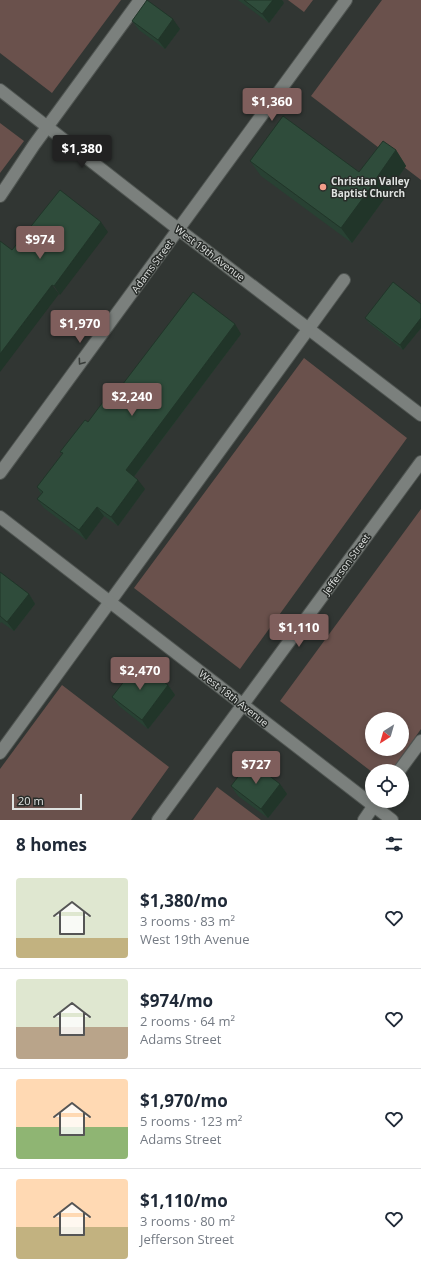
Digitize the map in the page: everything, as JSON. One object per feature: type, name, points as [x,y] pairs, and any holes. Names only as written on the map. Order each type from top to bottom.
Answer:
[{"type":"street","points":[[0,196],[140,0]]},
{"type":"street","name":"Adams Street","points":[[0,474],[346,0]]},
{"type":"street","name":"West 19th Avenue","points":[[0,90],[178,229],[421,415]]},
{"type":"street","points":[[0,753],[344,280]]},
{"type":"street","name":"Jefferson Street","points":[[158,820],[421,462]]},
{"type":"street","name":"West 18th Avenue","points":[[0,518],[242,704],[365,795]]},
{"type":"street","points":[[404,764],[421,741]]},
{"type":"street","points":[[364,820],[372,808]]},
{"type":"street","name":"West 18th Avenue","points":[[381,808],[392,820]]},
{"type":"shaded area","points":[[0,0],[121,0],[52,93],[0,53]]},
{"type":"shaded area","points":[[288,0],[313,0],[304,12]]},
{"type":"shaded area","points":[[382,0],[421,0],[421,180],[311,96]]},
{"type":"shaded area","points":[[0,123],[24,141],[0,173]]},
{"type":"shaded area","points":[[304,358],[407,438],[240,669],[134,588]]},
{"type":"shaded area","points":[[421,509],[421,729],[409,746],[409,712],[365,712],[365,756],[402,756],[396,764],[365,764],[365,767],[280,701]]},
{"type":"shaded area","points":[[62,685],[169,767],[131,820],[0,820],[0,769]]},
{"type":"shaded area","points":[[217,787],[261,820],[193,820]]},
{"type":"building","points":[[147,0],[173,19],[158,40],[132,21]]},
{"type":"building","points":[[244,0],[273,0],[262,14]]},
{"type":"building","name":"Christian Valley Baptist Church","points":[[283,116],[359,172],[383,141],[396,150],[341,228],[250,161]]},
{"type":"building","points":[[60,190],[101,222],[54,286],[52,285],[0,354],[0,241],[12,250]]},
{"type":"building","points":[[393,282],[421,304],[421,318],[400,345],[365,318]]},
{"type":"building","points":[[193,292],[235,324],[126,470],[138,480],[111,517],[97,507],[79,530],[37,499],[43,492],[37,487],[63,453],[60,452],[85,420],[88,422],[112,390],[116,393]]},
{"type":"building","points":[[0,572],[29,594],[7,622],[0,616]]},
{"type":"building","points":[[138,663],[168,685],[142,720],[112,697]]},
{"type":"building","points":[[250,761],[280,784],[261,809],[231,786]]},
{"type":"place","name":"Christian Valley Baptist Church","points":[[323,187]]}]
